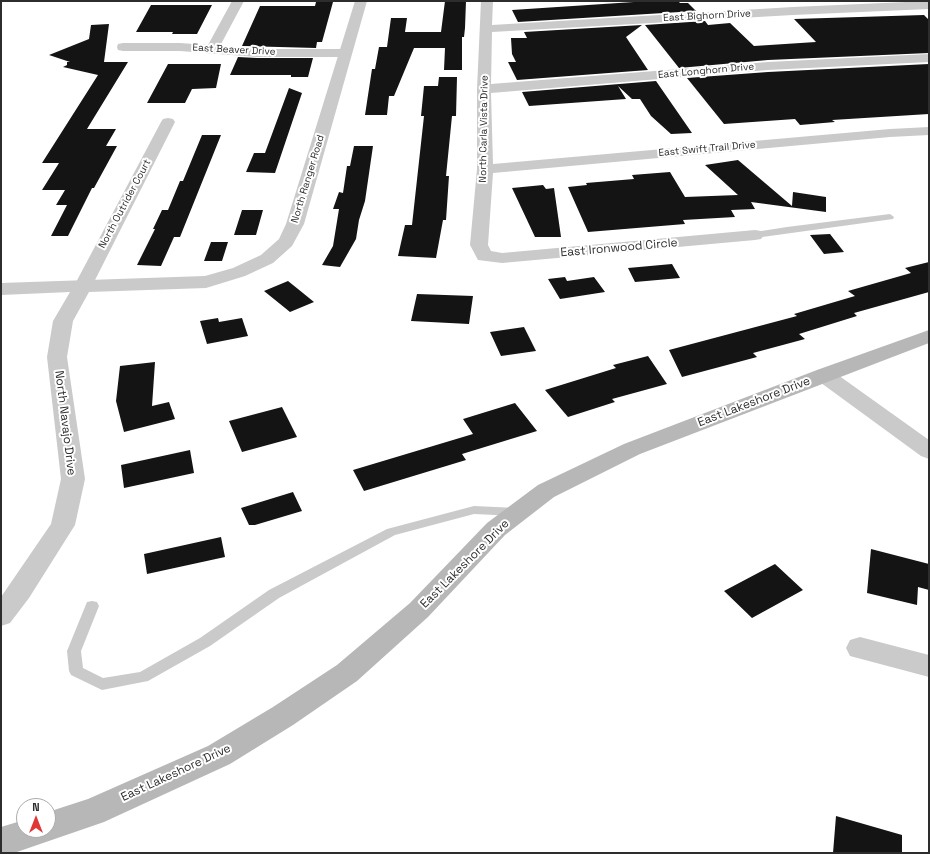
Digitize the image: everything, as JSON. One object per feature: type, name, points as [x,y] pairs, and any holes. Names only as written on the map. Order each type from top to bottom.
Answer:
[{"type":"main road","name":"East Lakeshore Drive","points":[[56,824],[93,812],[219,755],[283,716],[347,673],[419,610],[496,529],[546,491],[632,449],[929,336]]},
{"type":"main road","points":[[1,842],[16,837]]},
{"type":"street","points":[[212,49],[238,1]]},
{"type":"street","name":"North Ranger Road","points":[[1,289],[206,282],[239,272],[267,259],[286,242],[295,224],[361,1]]},
{"type":"street","name":"North Carla Vista Drive","points":[[484,256],[479,245],[485,169],[484,89],[487,1]]},
{"type":"street","name":"East Bighorn Drive","points":[[486,29],[793,11],[929,5]]},
{"type":"street","name":"East Beaver Drive","points":[[123,47],[180,47],[257,53],[345,53]]},
{"type":"street","name":"East Longhorn Drive","points":[[484,89],[768,66],[929,58]]},
{"type":"street","name":"North Outrider Court","points":[[82,286],[168,122]]},
{"type":"street","name":"East Swift Trail Drive","points":[[485,169],[890,133],[929,131]]},
{"type":"street","name":"East Ironwood Circle","points":[[484,256],[502,258],[755,235]]},
{"type":"street","name":"North Navajo Drive","points":[[1,616],[20,591],[63,525],[73,479],[57,356],[63,321],[82,286]]},
{"type":"street","points":[[824,375],[929,451]]},
{"type":"street","points":[[860,648],[929,666]]},
{"type":"lane","points":[[755,235],[890,217]]},
{"type":"lane","points":[[92,606],[74,651],[76,671],[102,684],[143,677],[205,642],[274,594],[391,532],[474,510],[517,512]]},
{"type":"building","points":[[445,1],[466,1],[464,37],[462,37],[462,70],[444,70],[445,48],[414,48],[394,96],[389,96],[387,115],[365,115],[372,69],[375,69],[379,47],[387,47],[391,18],[407,18],[405,32],[441,32]]},
{"type":"building","points":[[649,1],[678,1],[680,3],[688,3],[696,11],[518,22],[512,10]]},
{"type":"building","points":[[316,2],[333,2],[322,42],[317,42],[316,48],[242,46],[260,6],[315,6]]},
{"type":"building","points":[[151,5],[212,5],[197,34],[172,34],[173,32],[136,32]]},
{"type":"building","points":[[924,15],[929,20],[929,53],[768,60],[679,68],[645,25],[705,21],[708,25],[730,23],[754,46],[816,42],[794,19]]},
{"type":"building","points":[[109,24],[104,62],[128,62],[87,129],[116,129],[106,146],[117,146],[94,188],[92,188],[68,236],[51,236],[67,205],[56,205],[65,190],[42,190],[59,163],[42,163],[98,75],[63,67],[67,65],[67,62],[70,62],[49,55],[89,39],[91,25]]},
{"type":"building","points":[[642,25],[626,37],[648,70],[517,80],[508,62],[516,62],[512,54],[511,38],[527,38],[524,32]]},
{"type":"building","points":[[238,57],[313,58],[308,77],[291,77],[291,75],[230,75]]},
{"type":"building","points":[[168,64],[221,64],[216,88],[192,89],[185,103],[147,103]]},
{"type":"building","points":[[929,64],[929,114],[832,120],[835,122],[800,125],[795,119],[724,124],[687,78],[768,72]]},
{"type":"building","points":[[439,77],[457,77],[456,116],[452,116],[446,176],[449,176],[446,220],[443,220],[436,258],[398,256],[405,225],[412,225],[424,116],[421,116],[424,86],[438,86]]},
{"type":"building","points":[[656,81],[692,133],[671,134],[651,116],[640,99],[632,99],[618,86],[626,99],[529,106],[522,92]]},
{"type":"building","points":[[289,88],[302,93],[275,173],[246,172],[254,153],[265,153]]},
{"type":"building","points":[[202,135],[221,135],[180,237],[174,237],[161,266],[137,265],[155,229],[153,229],[162,210],[168,210],[180,181],[183,181]]},
{"type":"building","points":[[354,146],[373,146],[365,201],[359,220],[356,239],[340,267],[322,265],[333,246],[339,209],[333,209],[339,192],[343,193],[347,166],[350,166]]},
{"type":"building","points":[[738,160],[792,206],[793,192],[826,197],[826,212],[751,202],[755,209],[731,210],[735,217],[683,220],[685,224],[588,232],[568,187],[587,185],[586,183],[634,179],[632,175],[670,172],[685,197],[738,195],[705,165]]},
{"type":"building","points":[[543,185],[546,189],[554,188],[561,237],[535,237],[512,188]]},
{"type":"building","points":[[242,210],[263,210],[256,235],[234,235]]},
{"type":"building","points":[[830,234],[844,252],[824,254],[810,235]]},
{"type":"building","points":[[211,242],[228,242],[222,261],[204,261]]},
{"type":"building","points":[[929,262],[929,292],[854,313],[857,316],[799,334],[805,339],[753,353],[757,357],[682,377],[669,350],[797,316],[794,314],[855,296],[848,291],[911,273],[905,268]]},
{"type":"building","points":[[672,264],[680,278],[635,282],[628,268]]},
{"type":"building","points":[[565,277],[567,281],[594,277],[605,292],[560,299],[548,279]]},
{"type":"building","points":[[288,281],[314,302],[290,312],[264,291]]},
{"type":"building","points":[[417,294],[473,296],[469,324],[411,321]]},
{"type":"building","points":[[218,318],[219,322],[242,318],[248,336],[207,344],[200,321]]},
{"type":"building","points":[[524,327],[536,351],[501,356],[490,332]]},
{"type":"building","points":[[648,356],[667,384],[612,399],[615,402],[568,417],[545,390],[616,368],[613,365]]},
{"type":"building","points":[[155,362],[152,406],[169,402],[175,419],[124,432],[116,401],[120,366]]},
{"type":"building","points":[[515,403],[537,431],[462,454],[466,460],[364,491],[353,470],[473,434],[463,419]]},
{"type":"building","points":[[282,407],[297,437],[242,452],[229,421]]},
{"type":"building","points":[[190,450],[194,473],[124,488],[121,465]]},
{"type":"building","points":[[293,492],[302,511],[255,525],[249,525],[241,508]]},
{"type":"building","points":[[221,537],[225,557],[147,574],[144,554]]},
{"type":"building","points":[[871,549],[929,564],[929,590],[918,587],[917,605],[867,593]]},
{"type":"building","points":[[775,564],[803,590],[752,618],[724,591]]},
{"type":"building","points":[[836,816],[902,835],[902,853],[833,853]]}]
